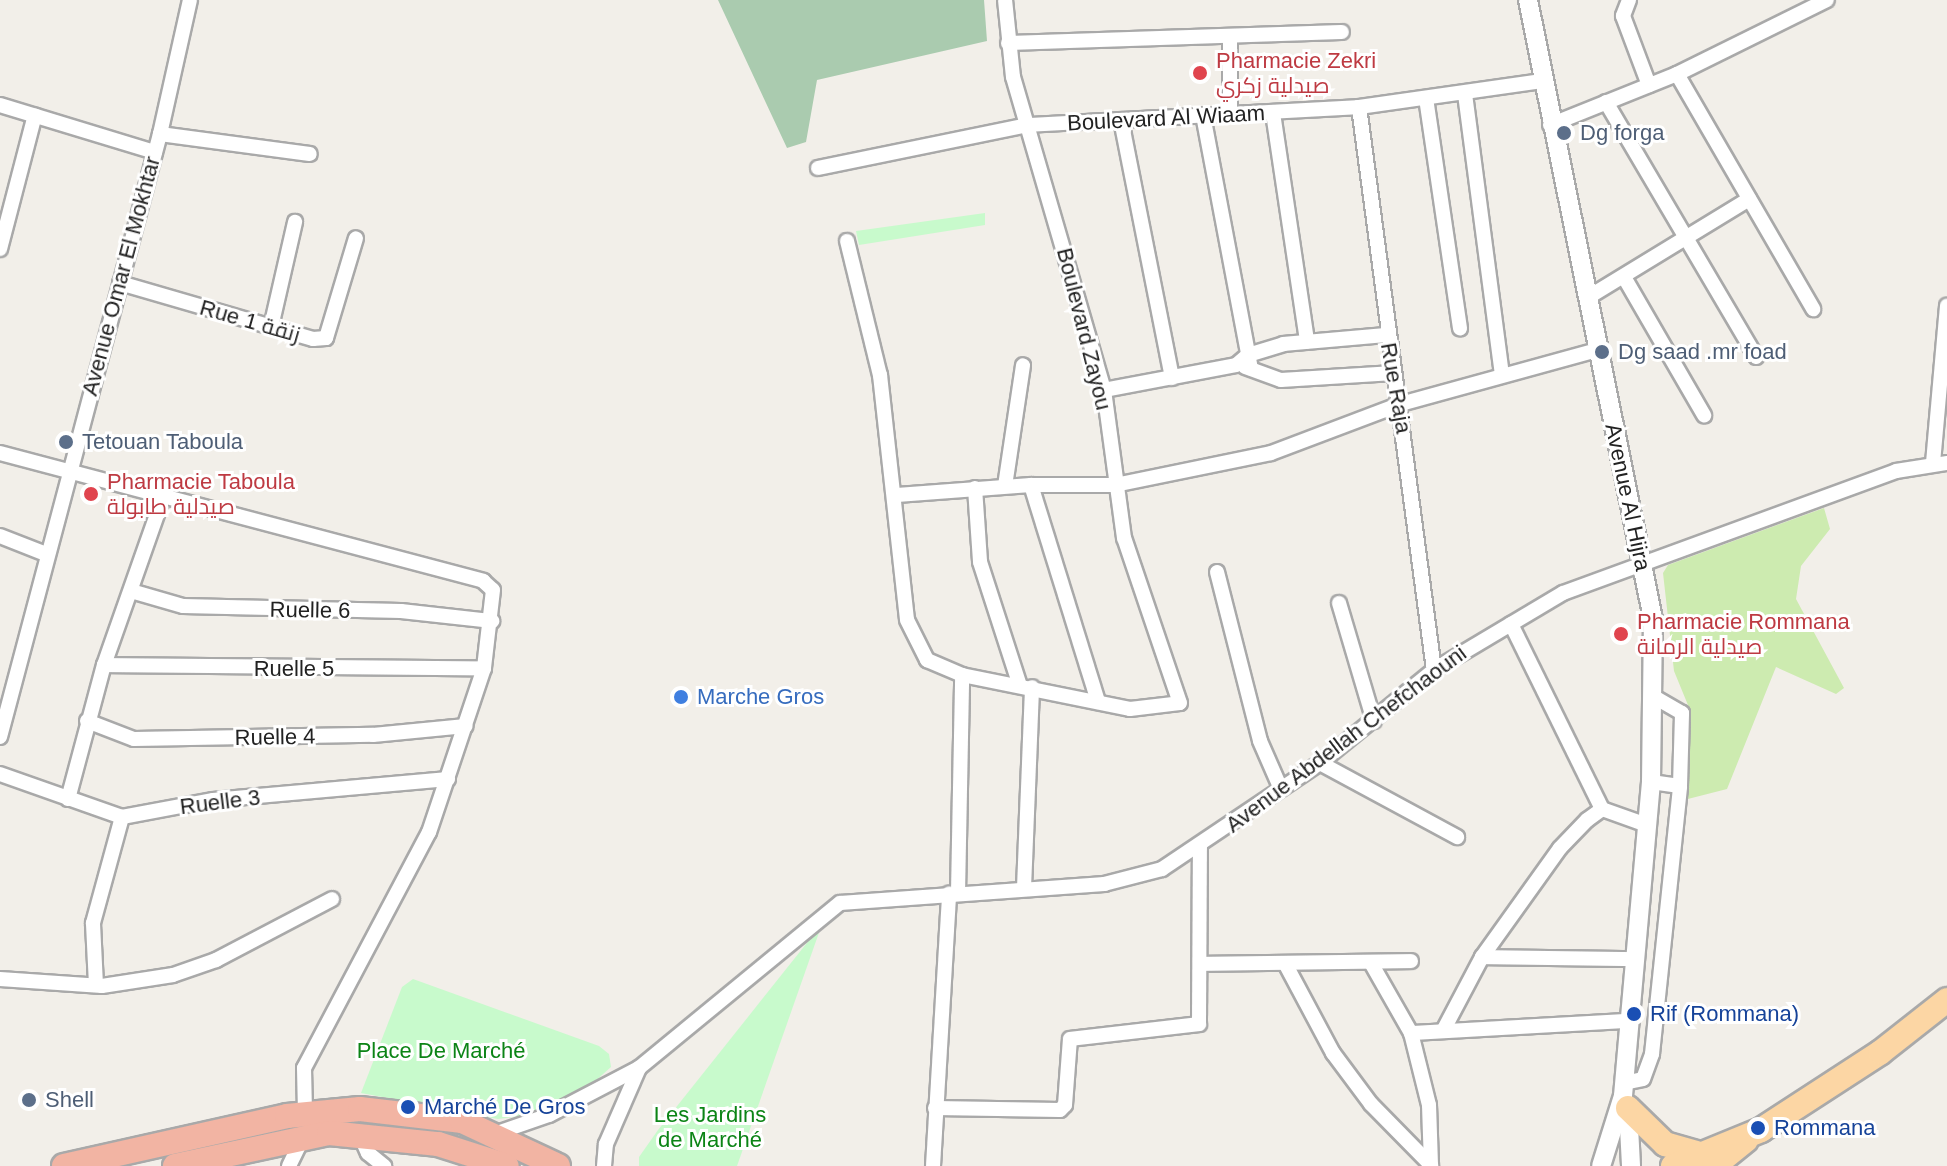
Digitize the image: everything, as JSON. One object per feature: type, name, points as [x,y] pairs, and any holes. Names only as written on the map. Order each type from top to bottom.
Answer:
[{"type":"highway","points":[[64,1166],[381,1110],[486,1129],[558,1166]]},
{"type":"highway","points":[[175,1166],[304,1124],[457,1148],[507,1166]]},
{"type":"main road","points":[[1673,1166],[1705,1159],[1754,1133],[1881,1052],[1947,1000]]},
{"type":"main road","points":[[1625,1096],[1665,1144],[1705,1159]]},
{"type":"street","name":"Avenue Omar El Mokhtar","points":[[0,737],[7,680],[46,554],[120,283],[160,134],[190,0]]},
{"type":"street","name":"Boulevard Zayou","points":[[1005,0],[1008,43],[1028,125],[1104,390],[1115,485],[1137,581],[1180,703],[1147,711],[1098,702]]},
{"type":"street","name":"Avenue Al Hijra","points":[[1528,0],[1550,125],[1653,619],[1651,782],[1627,1021],[1625,1096],[1631,1166]]},
{"type":"street","points":[[1629,0],[1623,16],[1649,85]]},
{"type":"street","points":[[1550,125],[1677,74],[1827,0]]},
{"type":"street","points":[[1008,43],[1230,39],[1342,32]]},
{"type":"street","points":[[1230,39],[1230,115]]},
{"type":"street","points":[[1677,74],[1813,309]]},
{"type":"street","name":"Boulevard Al Wiaam","points":[[818,168],[1028,125],[1359,107],[1542,81]]},
{"type":"street","points":[[1465,94],[1502,375]]},
{"type":"street","points":[[1426,98],[1460,329]]},
{"type":"street","points":[[1606,102],[1685,242],[1756,357]]},
{"type":"street","points":[[0,105],[155,152]]},
{"type":"street","name":"Rue Raja","points":[[1359,107],[1386,335],[1401,404],[1434,670]]},
{"type":"street","points":[[1273,113],[1307,341]]},
{"type":"street","points":[[0,249],[35,115]]},
{"type":"street","points":[[1203,115],[1245,363]]},
{"type":"street","points":[[1121,120],[1172,378]]},
{"type":"street","points":[[160,134],[310,154]]},
{"type":"street","points":[[1587,298],[1685,242],[1749,199]]},
{"type":"street","points":[[271,327],[295,222]]},
{"type":"street","name":"Rue 1 زنقة","points":[[120,283],[313,339],[331,334],[356,238]]},
{"type":"street","points":[[847,241],[880,375],[897,495],[907,620],[927,660],[962,675],[1026,685],[1098,702]]},
{"type":"street","points":[[1624,277],[1704,415]]},
{"type":"street","points":[[1940,463],[1947,306]]},
{"type":"street","points":[[1104,390],[1245,363],[1307,341],[1386,335]]},
{"type":"street","points":[[897,495],[1005,486],[1115,485],[1271,453],[1401,404],[1597,350]]},
{"type":"street","points":[[1245,363],[1281,380],[1394,373]]},
{"type":"street","points":[[1005,486],[1023,365]]},
{"type":"street","points":[[0,453],[66,473],[483,581],[494,594],[484,668],[448,779],[402,887],[304,1068],[304,1124],[289,1166]]},
{"type":"street","name":"Avenue Abdellah Chefchaouni","points":[[486,1129],[549,1115],[639,1068],[831,908],[852,899],[1122,881],[1162,869],[1320,763],[1434,670],[1571,589],[1896,471],[1940,463]]},
{"type":"street","points":[[1031,485],[1098,702]]},
{"type":"street","points":[[975,488],[980,562],[1026,685],[1024,888]]},
{"type":"street","points":[[68,799],[104,665],[163,497]]},
{"type":"street","points":[[0,536],[46,554]]},
{"type":"street","points":[[1217,572],[1260,741],[1281,789]]},
{"type":"street","name":"Ruelle 6","points":[[131,591],[183,606],[401,611],[492,621]]},
{"type":"street","points":[[1339,603],[1374,721]]},
{"type":"street","points":[[1511,624],[1602,809],[1647,825]]},
{"type":"street","name":"Ruelle 5","points":[[104,665],[484,668]]},
{"type":"street","points":[[933,1166],[953,893],[962,675]]},
{"type":"street","points":[[1625,1096],[1643,1079],[1649,1068],[1680,786],[1682,713],[1654,697]]},
{"type":"street","name":"Ruelle 4","points":[[87,721],[134,739],[373,735],[466,726]]},
{"type":"street","points":[[1320,763],[1457,837]]},
{"type":"street","name":"Ruelle 3","points":[[0,774],[122,817],[204,801],[448,779]]},
{"type":"street","points":[[1651,782],[1680,786]]},
{"type":"street","points":[[1443,1031],[1482,957],[1560,848],[1602,809]]},
{"type":"street","points":[[96,985],[93,923],[122,817]]},
{"type":"street","points":[[935,1108],[1064,1108],[1070,1039],[1199,1024],[1200,846]]},
{"type":"street","points":[[1641,891],[1670,894]]},
{"type":"street","points":[[0,979],[96,985],[189,970],[332,899]]},
{"type":"street","points":[[1482,957],[1634,959]]},
{"type":"street","points":[[1200,964],[1411,961]]},
{"type":"street","points":[[1286,965],[1333,1053],[1371,1104],[1431,1165],[1429,1105],[1411,1033],[1371,963]]},
{"type":"street","points":[[1411,1033],[1627,1021]]},
{"type":"street","name":"Avenue Abdellah Chefchaouni","points":[[604,1166],[606,1144],[639,1068]]},
{"type":"street","name":"Avenue Al Hijra","points":[[1601,1166],[1625,1096]]},
{"type":"street","points":[[359,1133],[368,1153],[384,1166]]},
{"type":"green space","points":[[718,0],[984,0],[987,41],[817,80],[806,142],[787,148]]},
{"type":"green space","points":[[985,213],[985,225],[859,245],[856,231]]},
{"type":"green space","points":[[1824,508],[1830,529],[1801,566],[1796,599],[1844,688],[1836,694],[1776,667],[1727,789],[1680,801],[1690,710],[1674,671],[1663,573],[1668,565]]},
{"type":"green space","name":"Les Jardins de Marché","points":[[822,924],[737,1166],[639,1166],[639,1157],[658,1130]]},
{"type":"green space","name":"Place De Marché","points":[[413,979],[599,1046],[609,1054],[611,1067],[574,1100],[553,1112],[498,1119],[361,1093],[402,987]]},
{"type":"place","name":"Pharmacie Zekri صيدلية زكري","points":[[1200,73]]},
{"type":"place","name":"Dg forga","points":[[1564,133]]},
{"type":"place","name":"Dg saad .mr foad","points":[[1602,352]]},
{"type":"place","name":"Tetouan Taboula","points":[[66,442]]},
{"type":"place","name":"Pharmacie Taboula صيدلية طابولة","points":[[91,494]]},
{"type":"place","name":"Pharmacie Rommana صيدلية الرمانة","points":[[1621,634]]},
{"type":"place","name":"Marche Gros","points":[[681,697]]},
{"type":"place","name":"Rif (Rommana)","points":[[1634,1014]]},
{"type":"place","name":"Shell","points":[[29,1100]]},
{"type":"place","name":"Marché De Gros","points":[[408,1107]]},
{"type":"place","name":"Rommana","points":[[1758,1128]]}]
